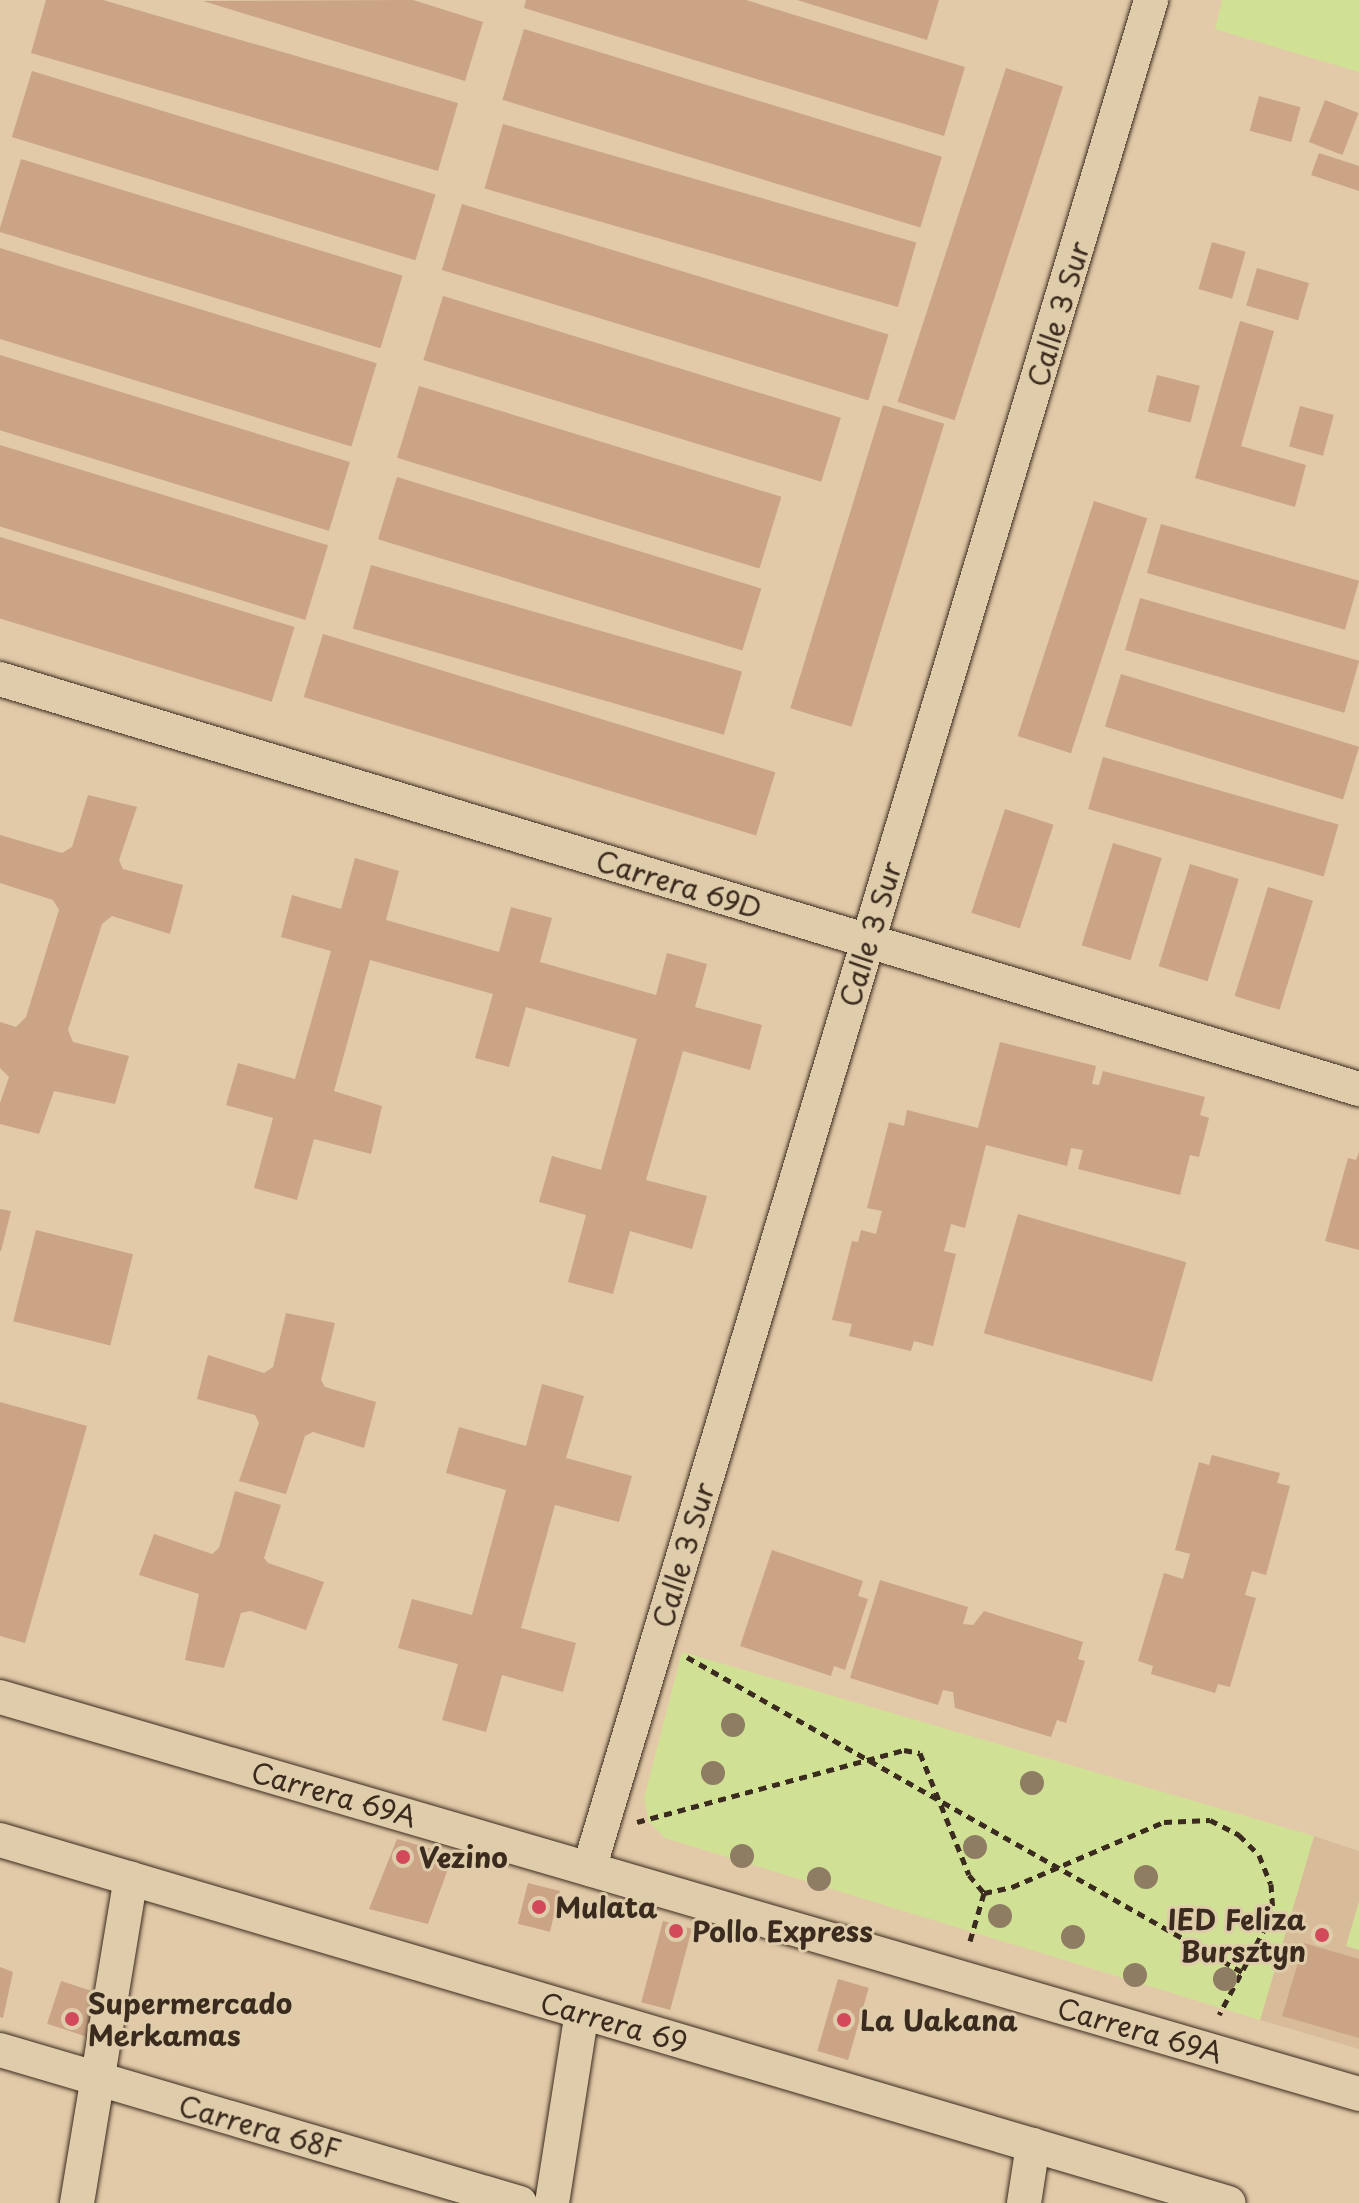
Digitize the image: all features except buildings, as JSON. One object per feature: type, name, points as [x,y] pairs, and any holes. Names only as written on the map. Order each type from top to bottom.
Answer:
[{"type":"street","name":"Calle 3 Sur","points":[[589,1869],[1151,0]]},
{"type":"street","name":"Carrera 69D","points":[[0,679],[1359,1089]]},
{"type":"street","name":"Carrera 69A","points":[[0,1697],[1359,2094]]},
{"type":"street","name":"Carrera 69","points":[[0,1840],[1229,2203]]},
{"type":"street","points":[[77,2203],[131,1878]]},
{"type":"street","points":[[552,2203],[582,2012]]},
{"type":"street","name":"Carrera 68F","points":[[0,2050],[520,2203]]},
{"type":"street","points":[[1024,2203],[1033,2145]]},
{"type":"path","points":[[676,1651],[1244,1973]]},
{"type":"path","points":[[637,1822],[904,1750],[920,1753],[969,1875],[984,1893]]},
{"type":"path","points":[[984,1893],[1058,1867],[1164,1822],[1210,1820],[1239,1835],[1259,1855],[1271,1884],[1273,1913],[1244,1973],[1219,2015]]},
{"type":"path","points":[[970,1941],[984,1893]]},
{"type":"shaded area","name":"IED Feliza Bursztyn","points":[[1314,1836],[1359,1851],[1359,2049],[1260,2020]]},
{"type":"green space","points":[[1222,0],[1359,0],[1359,72],[1215,29]]},
{"type":"green space","points":[[682,1652],[1314,1836],[1260,2020],[665,1838],[649,1822],[644,1798]]},
{"type":"green space","points":[[1359,1902],[1359,1950],[1346,1946]]},
{"type":"place","name":"Vezino","points":[[403,1857]]},
{"type":"place","name":"Mulata","points":[[539,1907]]},
{"type":"place","name":"Pollo Express","points":[[676,1931]]},
{"type":"place","name":"IED Feliza Bursztyn","points":[[1322,1935]]},
{"type":"place","name":"Supermercado Merkamas","points":[[72,2019]]},
{"type":"place","name":"La Uakana","points":[[844,2020]]}]
